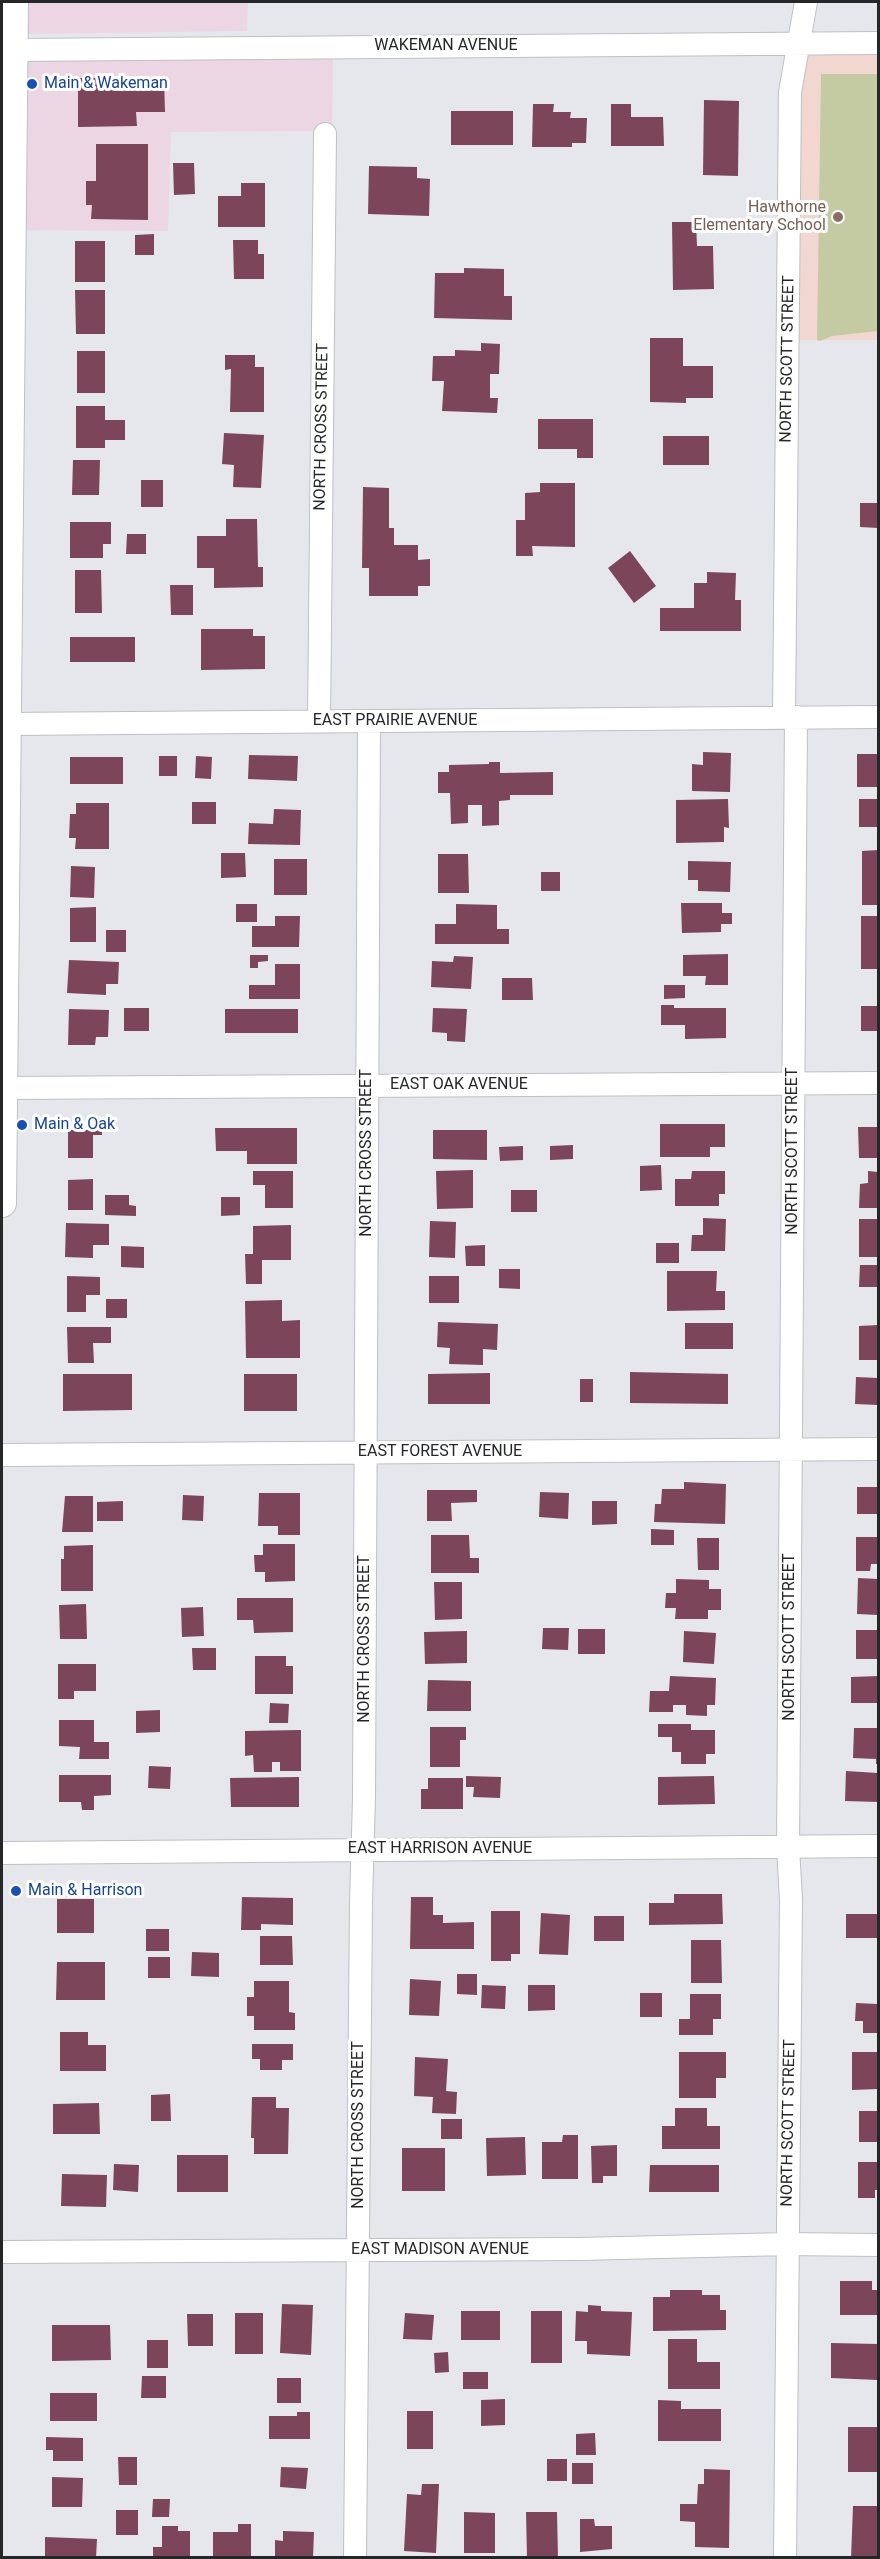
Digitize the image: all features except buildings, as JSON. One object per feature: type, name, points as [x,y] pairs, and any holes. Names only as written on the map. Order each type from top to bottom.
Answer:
[{"type":"street","points":[[2,1203],[4,782],[7,724],[14,2]]},
{"type":"street","name":"NORTH SCOTT STREET","points":[[785,2558],[791,1900],[788,1847],[794,1083],[790,717],[790,92],[806,2]]},
{"type":"street","name":"WAKEMAN AVENUE","points":[[14,50],[879,43]]},
{"type":"street","name":"NORTH CROSS STREET","points":[[319,721],[325,134]]},
{"type":"street","name":"EAST PRAIRIE AVENUE","points":[[7,724],[879,717]]},
{"type":"street","name":"NORTH CROSS STREET","points":[[355,2558],[366,1452],[369,721]]},
{"type":"street","name":"EAST OAK AVENUE","points":[[2,1088],[879,1083]]},
{"type":"street","name":"EAST FOREST AVENUE","points":[[2,1455],[879,1449]]},
{"type":"street","name":"EAST HARRISON AVENUE","points":[[2,1853],[879,1846]]},
{"type":"street","name":"EAST MADISON AVENUE","points":[[2,2252],[357,2251],[788,2244],[879,2245]]},
{"type":"shaded area","points":[[24,2],[248,2],[247,31],[23,34]]},
{"type":"shaded area","name":"Hawthorne Elementary School","points":[[806,50],[878,50],[878,340],[798,340],[798,93]]},
{"type":"shaded area","points":[[333,54],[332,131],[171,132],[168,231],[21,230],[20,56]]},
{"type":"green space","name":"Hawthorne Elementary School","points":[[821,74],[878,74],[878,331],[832,336],[820,341],[817,340]]},
{"type":"place","name":"Main & Wakeman","points":[[32,84]]},
{"type":"place","name":"Hawthorne Elementary School","points":[[838,217]]},
{"type":"place","name":"Main & Oak","points":[[22,1125]]},
{"type":"place","name":"Main & Harrison","points":[[16,1891]]}]
